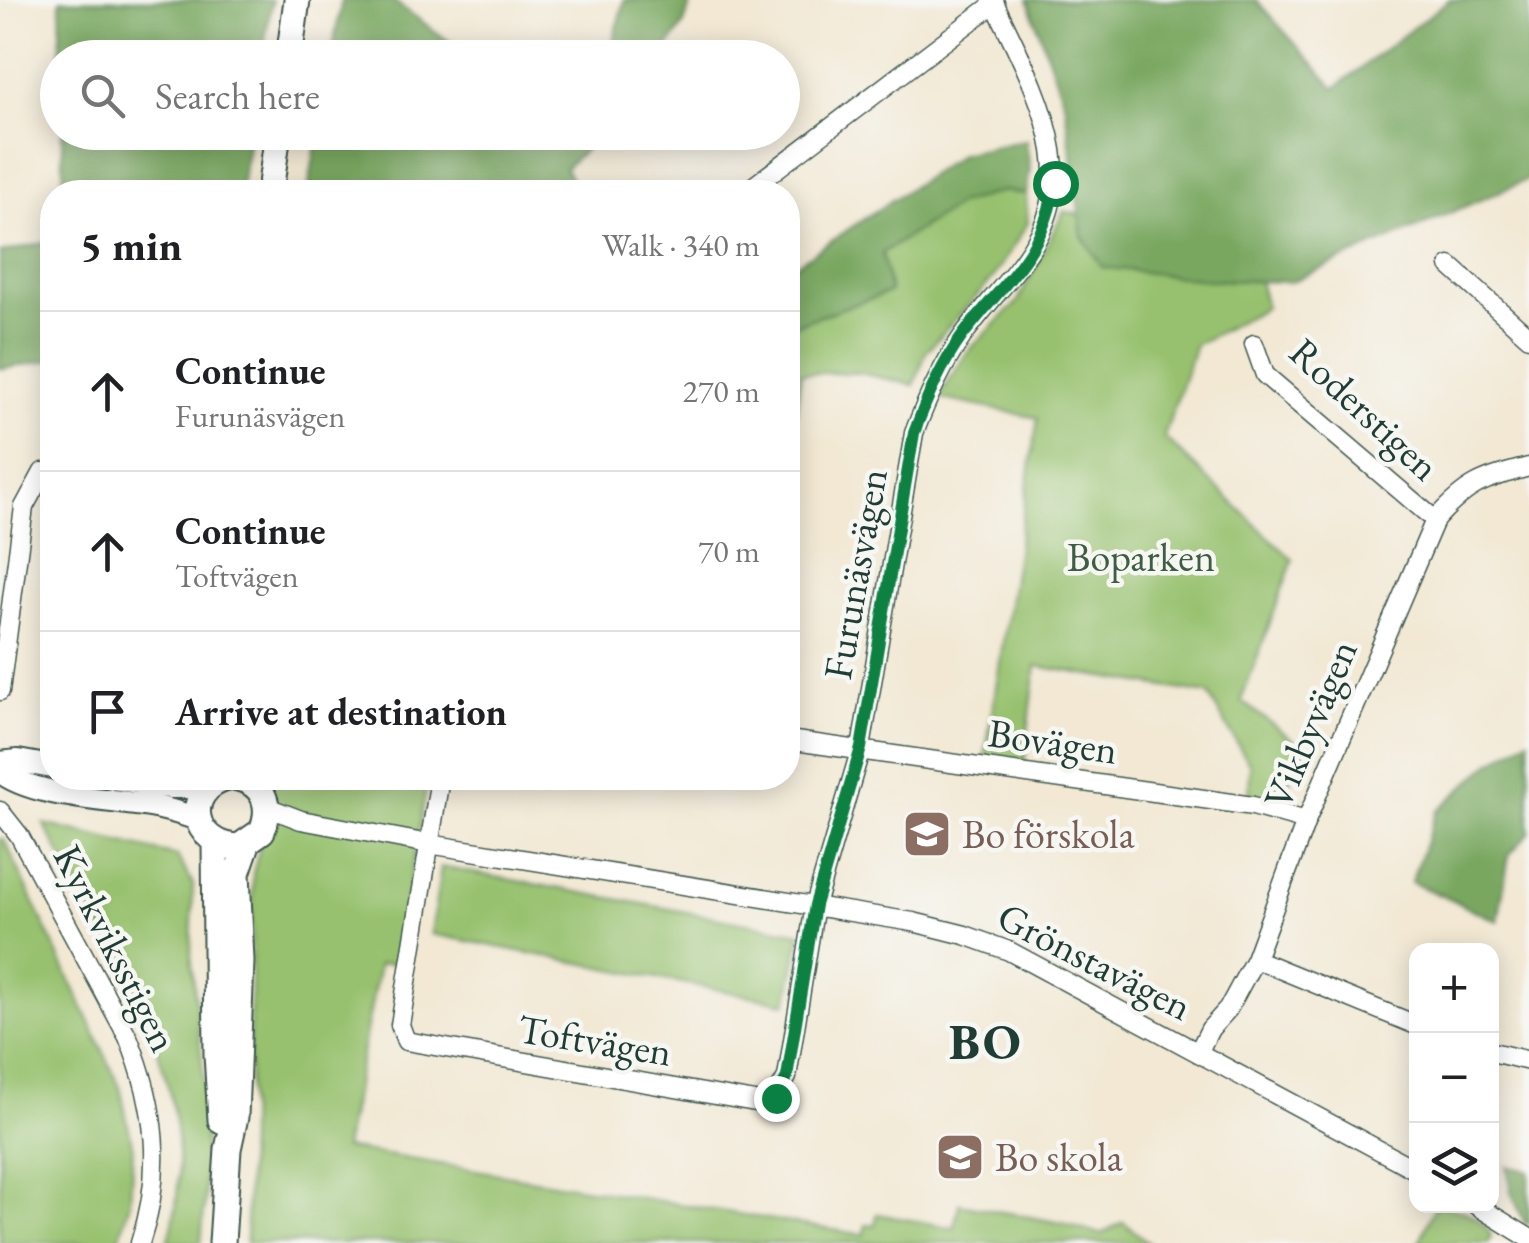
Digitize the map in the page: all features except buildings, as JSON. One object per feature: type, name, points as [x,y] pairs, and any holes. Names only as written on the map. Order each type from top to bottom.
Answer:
[{"type":"main road","points":[[291,40],[297,0]]},
{"type":"main road","points":[[272,180],[276,150]]},
{"type":"main road","points":[[212,790],[200,798],[198,819],[207,836],[226,846],[259,827]]},
{"type":"main road","points":[[222,1243],[228,1149],[236,1117],[241,961],[237,873],[259,827],[258,790]]},
{"type":"main road","points":[[215,842],[217,1054],[220,1115],[228,1149]]},
{"type":"street","points":[[762,180],[994,2]]},
{"type":"street","name":"Furunäsvägen","points":[[815,905],[861,748],[914,433],[932,385],[963,336],[1007,286],[1050,214],[1055,183],[1044,116],[994,2]]},
{"type":"street","points":[[1450,266],[1529,338]]},
{"type":"street","name":"Roderstigen","points":[[1254,344],[1265,376],[1435,520]]},
{"type":"street","name":"Vikbyvägen","points":[[1198,1053],[1210,1029],[1228,1009],[1254,958],[1306,821],[1435,520],[1458,494],[1479,481],[1529,467]]},
{"type":"street","points":[[0,691],[24,507],[40,479]]},
{"type":"street","name":"Bovägen","points":[[800,741],[1253,806],[1306,821]]},
{"type":"street","points":[[0,763],[40,765]]},
{"type":"street","points":[[0,771],[12,781],[40,789]]},
{"type":"street","points":[[47,790],[163,809],[198,819]]},
{"type":"street","points":[[429,844],[438,790]]},
{"type":"street","name":"Kyrkviksstigen","points":[[0,812],[19,835],[142,1070],[156,1133],[155,1180],[140,1243]]},
{"type":"street","name":"Grönstavägen","points":[[259,827],[301,820],[913,922],[997,946],[1409,1166]]},
{"type":"street","name":"Toftvägen","points":[[429,844],[400,1025],[406,1041],[742,1100],[761,1103],[776,1098],[787,1077],[815,905]]},
{"type":"street","points":[[1254,958],[1409,1022]]},
{"type":"street","points":[[1499,1054],[1529,1061]]},
{"type":"street","points":[[1485,1213],[1517,1237]]},
{"type":"green space","points":[[60,0],[272,0],[265,40],[61,40]]},
{"type":"green space","points":[[342,0],[392,0],[447,40],[334,40]]},
{"type":"green space","points":[[624,0],[692,0],[684,24],[673,40],[613,40]]},
{"type":"green space","points":[[1028,0],[1256,0],[1335,88],[1449,0],[1529,0],[1529,179],[1290,282],[1209,280],[1102,267],[1082,236],[1065,105]]},
{"type":"green space","points":[[1026,140],[1030,170],[1026,194],[1002,191],[959,204],[882,253],[890,292],[800,323],[800,262],[961,154]]},
{"type":"green space","points":[[63,150],[247,150],[242,180],[64,180]]},
{"type":"green space","points":[[315,150],[584,150],[565,168],[572,180],[310,180]]},
{"type":"green space","points":[[1002,191],[1026,194],[1028,223],[993,278],[926,352],[914,385],[860,373],[801,373],[800,380],[800,323],[890,292],[882,253],[959,204]]},
{"type":"green space","name":"Boparken","points":[[1064,211],[1079,215],[1082,236],[1209,280],[1259,281],[1266,307],[1195,345],[1164,437],[1293,560],[1241,701],[1305,749],[1279,802],[1249,795],[1250,765],[1208,694],[1036,666],[1024,764],[985,758],[1038,418],[938,398],[968,351],[1017,303]]},
{"type":"green space","points":[[40,244],[40,362],[0,369],[0,253]]},
{"type":"green space","points":[[1529,739],[1529,833],[1509,855],[1498,921],[1411,882],[1437,811],[1491,763]]},
{"type":"green space","points":[[263,790],[426,790],[396,963],[379,964],[344,1148],[864,1235],[866,1224],[875,1225],[877,1214],[954,1228],[959,1204],[1101,1234],[1123,1222],[1149,1243],[246,1243],[253,873],[260,846]]},
{"type":"green space","points":[[44,824],[177,856],[193,884],[191,955],[204,1081],[205,1199],[201,1243],[168,1243],[178,1187],[177,1132],[166,1078],[148,1024],[124,972]]},
{"type":"green space","points":[[0,839],[4,839],[120,1087],[133,1148],[130,1202],[118,1243],[0,1243]]},
{"type":"green space","points":[[441,867],[801,933],[787,1003],[431,934]]},
{"type":"green space","points":[[1507,1166],[1529,1171],[1529,1224],[1525,1224],[1511,1192]]},
{"type":"green space","points":[[1432,1213],[1466,1213],[1475,1217],[1491,1235],[1488,1243],[1419,1243]]},
{"type":"place","name":"Bo förskola","points":[[927,834]]},
{"type":"place","name":"Bo skola","points":[[960,1157]]},
{"type":"district","name":"BO","points":[[986,1041]]},
{"type":"route","points":[[776,1098],[787,1077],[815,905],[861,748],[914,433],[932,385],[963,336],[1007,286],[1036,242],[1050,214],[1055,183]]}]
